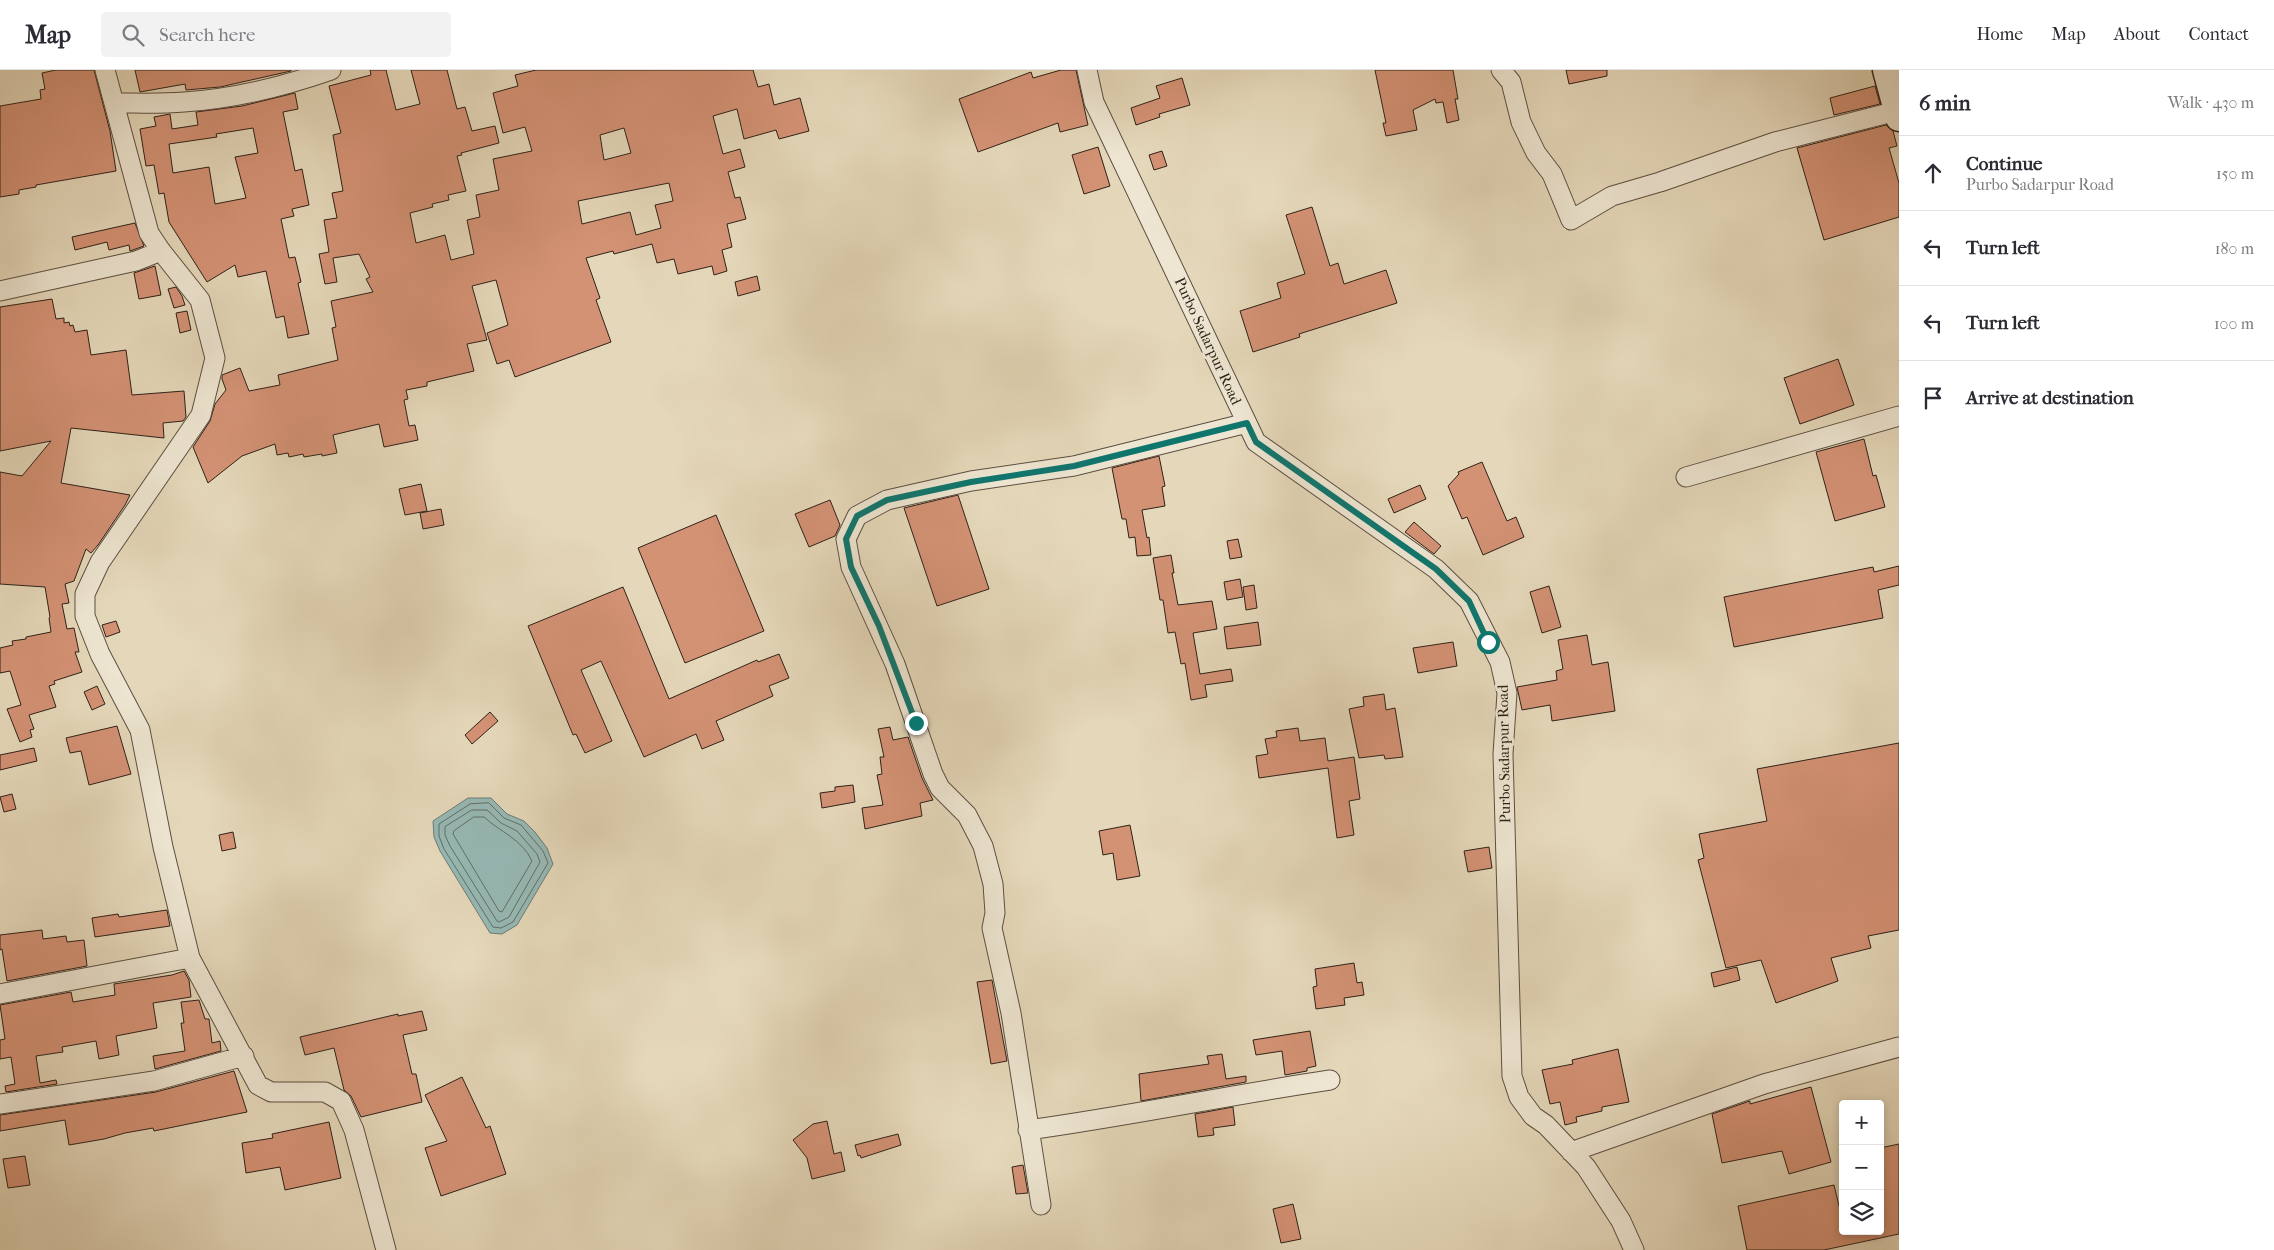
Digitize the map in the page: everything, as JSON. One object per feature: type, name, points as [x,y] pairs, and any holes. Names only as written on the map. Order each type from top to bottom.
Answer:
[{"type":"street","points":[[105,70],[150,233],[161,251],[200,300],[215,358],[202,415],[100,562],[85,594],[85,616],[100,654],[140,730],[163,847],[190,958],[258,1085],[271,1092],[325,1092],[341,1101],[354,1130],[386,1250]]},
{"type":"street","points":[[114,104],[185,102],[230,96],[303,80],[331,70]]},
{"type":"street","name":"Purbo Sadarpur Road","points":[[1087,70],[1094,102],[1256,442],[1436,569],[1469,601],[1500,662],[1507,693],[1502,754],[1512,1076],[1519,1097],[1533,1116],[1546,1126],[1586,1167],[1620,1221],[1634,1250]]},
{"type":"street","points":[[1501,70],[1510,82],[1521,122],[1536,152],[1552,174],[1571,220],[1612,196],[1660,182],[1775,142],[1898,114],[1886,70]]},
{"type":"street","points":[[0,291],[136,261],[161,251]]},
{"type":"street","points":[[1686,477],[1899,416]]},
{"type":"street","points":[[1041,1205],[1011,1013],[992,928],[995,913],[993,884],[983,846],[967,816],[940,788],[933,774],[895,664],[851,567],[846,539],[857,516],[887,500],[971,482],[1074,466],[1247,423]]},
{"type":"street","points":[[0,994],[190,958]]},
{"type":"street","points":[[1571,1152],[1764,1084],[1899,1048]]},
{"type":"street","points":[[0,1104],[154,1080],[244,1056]]},
{"type":"street","points":[[1028,1130],[1126,1116],[1261,1090],[1330,1080]]},
{"type":"water","points":[[468,798],[491,798],[507,814],[524,821],[547,848],[553,864],[517,925],[502,934],[490,933],[440,851],[434,837],[433,821]]},
{"type":"building","points":[[56,70],[94,70],[110,131],[116,171],[36,185],[36,187],[19,190],[19,194],[0,197],[0,106],[41,99],[40,90],[45,89],[42,73]]},
{"type":"building","points":[[135,70],[291,71],[220,87],[186,90],[185,84],[140,92]]},
{"type":"building","points":[[370,70],[386,70],[396,110],[420,104],[411,70],[447,70],[457,109],[465,107],[472,131],[495,126],[499,143],[461,153],[462,155],[457,156],[466,191],[448,195],[449,200],[432,204],[433,207],[410,213],[416,243],[445,235],[451,260],[474,254],[467,220],[480,217],[476,195],[499,190],[493,159],[532,151],[525,127],[503,133],[493,93],[518,86],[515,75],[536,70],[753,70],[758,87],[769,84],[774,105],[800,98],[809,131],[779,139],[776,130],[744,139],[737,109],[713,116],[723,154],[740,149],[745,167],[728,172],[735,198],[740,197],[746,219],[727,224],[732,247],[722,250],[727,271],[714,275],[712,266],[678,274],[674,259],[657,263],[652,244],[614,254],[613,251],[586,258],[600,298],[596,300],[611,342],[515,377],[509,360],[497,364],[487,333],[508,325],[496,280],[472,286],[487,340],[467,344],[474,371],[427,382],[427,386],[406,390],[408,399],[404,400],[409,426],[415,425],[418,440],[384,447],[379,424],[333,435],[337,453],[322,456],[322,454],[304,457],[303,454],[289,457],[288,453],[277,455],[275,444],[242,456],[208,483],[193,447],[210,421],[215,404],[226,390],[222,375],[240,368],[249,391],[280,385],[278,375],[338,360],[332,328],[336,327],[331,301],[373,292],[366,279],[370,277],[359,254],[333,258],[337,282],[325,284],[319,254],[329,252],[324,220],[337,218],[332,193],[343,191],[333,135],[341,133],[329,86],[371,75]],"holes":[[[624,128],[631,153],[604,160],[600,135]],[[669,183],[673,201],[655,205],[661,228],[636,235],[630,212],[582,224],[578,201]]]},
{"type":"building","points":[[1061,70],[1076,70],[1088,125],[1060,132],[1058,123],[978,152],[959,99],[1031,72],[1033,78]]},
{"type":"building","points":[[1375,70],[1453,70],[1458,99],[1455,99],[1459,120],[1447,123],[1443,102],[1436,103],[1435,99],[1413,110],[1417,130],[1386,136],[1383,123],[1386,123]]},
{"type":"building","points":[[1566,70],[1607,70],[1607,76],[1569,84]]},
{"type":"building","points":[[1182,78],[1190,105],[1159,114],[1160,117],[1136,125],[1131,108],[1160,98],[1156,86]]},
{"type":"building","points":[[1875,86],[1880,104],[1834,115],[1830,98]]},
{"type":"building","points":[[295,93],[298,109],[283,112],[295,171],[302,169],[309,205],[292,209],[294,216],[281,219],[289,258],[295,257],[301,282],[298,283],[309,334],[288,338],[284,316],[276,318],[266,271],[238,277],[235,265],[207,282],[169,222],[164,193],[159,194],[154,165],[146,166],[140,129],[156,126],[154,117],[170,114],[172,129],[198,125],[196,112],[242,106]],"holes":[[[253,128],[258,153],[235,157],[246,198],[215,204],[209,167],[173,173],[169,144],[217,137],[216,134]]]},
{"type":"building","points":[[1886,125],[1893,131],[1897,146],[1889,148],[1899,183],[1899,217],[1824,240],[1797,148]]},
{"type":"building","points":[[1098,147],[1110,186],[1084,194],[1072,155]]},
{"type":"building","points":[[1162,151],[1167,166],[1154,170],[1149,155]]},
{"type":"building","points":[[1312,207],[1330,266],[1338,263],[1344,284],[1386,270],[1397,303],[1299,334],[1300,337],[1253,352],[1240,311],[1281,298],[1277,283],[1305,274],[1286,215]]},
{"type":"building","points":[[135,223],[144,246],[130,251],[129,245],[109,250],[107,242],[75,250],[72,237]]},
{"type":"building","points":[[155,266],[161,295],[139,299],[134,273]]},
{"type":"building","points":[[757,276],[760,290],[738,296],[735,282]]},
{"type":"building","points":[[176,287],[185,305],[174,308],[168,289]]},
{"type":"building","points":[[52,299],[56,319],[64,318],[64,323],[69,322],[70,326],[73,325],[75,332],[87,330],[91,355],[126,350],[132,395],[184,391],[186,417],[183,421],[163,423],[164,438],[71,428],[61,483],[130,495],[98,545],[91,553],[86,549],[74,581],[65,584],[69,603],[62,604],[67,629],[74,628],[79,652],[75,652],[82,672],[54,681],[55,684],[49,686],[56,707],[29,715],[34,729],[30,730],[32,737],[20,742],[7,709],[21,705],[10,671],[0,673],[0,648],[13,645],[12,641],[51,632],[50,617],[45,587],[0,584],[0,472],[22,476],[51,441],[0,451],[0,307]]},
{"type":"building","points":[[187,311],[191,330],[180,333],[176,313]]},
{"type":"building","points":[[1838,359],[1854,405],[1800,424],[1784,378]]},
{"type":"building","points":[[1864,439],[1873,476],[1876,475],[1885,507],[1835,521],[1816,452]]},
{"type":"building","points":[[1159,456],[1165,486],[1162,487],[1165,506],[1142,510],[1147,538],[1149,537],[1151,555],[1137,556],[1135,537],[1129,538],[1126,519],[1122,519],[1112,468]]},
{"type":"building","points":[[1482,462],[1507,521],[1516,517],[1524,537],[1483,555],[1467,517],[1462,519],[1448,486],[1459,474],[1458,472]]},
{"type":"building","points":[[421,484],[427,511],[405,515],[399,489]]},
{"type":"building","points":[[1420,485],[1426,499],[1394,513],[1388,499]]},
{"type":"building","points":[[958,495],[989,589],[937,606],[904,508]]},
{"type":"building","points":[[830,500],[840,525],[835,536],[809,547],[795,514]]},
{"type":"building","points":[[441,509],[444,525],[423,529],[420,513]]},
{"type":"building","points":[[716,515],[764,631],[685,663],[638,548]]},
{"type":"building","points":[[1414,522],[1441,546],[1434,554],[1405,532]]},
{"type":"building","points":[[1238,539],[1242,557],[1230,559],[1227,541]]},
{"type":"building","points":[[1171,555],[1174,573],[1172,573],[1178,605],[1212,601],[1217,629],[1193,633],[1200,674],[1231,669],[1233,681],[1205,685],[1207,697],[1191,700],[1185,663],[1181,664],[1175,632],[1168,633],[1163,600],[1160,600],[1153,558]]},
{"type":"building","points":[[1899,566],[1899,585],[1878,590],[1883,618],[1734,647],[1724,597],[1873,567],[1874,572]]},
{"type":"building","points":[[1240,579],[1243,597],[1227,600],[1224,582]]},
{"type":"building","points":[[1254,585],[1257,608],[1246,610],[1243,587]]},
{"type":"building","points":[[1549,586],[1561,627],[1542,633],[1530,592]]},
{"type":"building","points":[[623,587],[669,699],[757,660],[758,662],[779,654],[789,678],[769,686],[773,696],[716,721],[724,740],[702,749],[696,734],[644,757],[601,661],[581,670],[612,741],[585,753],[576,734],[573,735],[528,626]]},
{"type":"building","points":[[116,621],[120,632],[106,637],[102,625]]},
{"type":"building","points":[[1258,622],[1261,645],[1227,649],[1224,627]]},
{"type":"building","points":[[1587,635],[1592,665],[1608,662],[1615,711],[1552,721],[1550,705],[1522,710],[1517,687],[1557,680],[1556,671],[1563,669],[1558,640]]},
{"type":"building","points":[[1453,642],[1457,666],[1418,673],[1413,648]]},
{"type":"building","points":[[97,686],[105,704],[92,710],[84,692]]},
{"type":"building","points":[[1384,694],[1386,710],[1395,708],[1403,757],[1385,759],[1384,755],[1359,758],[1349,709],[1364,706],[1363,697]]},
{"type":"building","points":[[490,712],[498,721],[472,744],[465,735]]},
{"type":"building","points":[[117,726],[131,774],[89,785],[81,751],[70,753],[66,738]]},
{"type":"building","points":[[890,727],[893,740],[908,737],[922,778],[933,800],[920,803],[922,816],[865,829],[862,808],[883,805],[877,775],[882,774],[880,757],[884,757],[878,729]]},
{"type":"building","points":[[1298,728],[1300,741],[1325,738],[1328,761],[1354,757],[1360,799],[1349,801],[1354,835],[1337,838],[1328,768],[1259,778],[1256,756],[1268,754],[1265,739],[1277,737],[1276,731]]},
{"type":"building","points":[[1899,743],[1899,930],[1868,936],[1871,948],[1831,958],[1838,981],[1776,1003],[1761,960],[1726,968],[1698,860],[1704,858],[1699,834],[1767,821],[1757,769]]},
{"type":"building","points":[[34,748],[37,761],[0,770],[0,755]]},
{"type":"building","points":[[853,785],[855,802],[822,808],[820,793],[835,791],[835,787]]},
{"type":"building","points":[[12,794],[16,809],[4,812],[0,797]]},
{"type":"building","points":[[1130,825],[1140,876],[1117,880],[1113,853],[1103,855],[1099,831]]},
{"type":"building","points":[[233,832],[236,848],[222,851],[219,835]]},
{"type":"building","points":[[1489,847],[1492,868],[1468,872],[1464,851]]},
{"type":"building","points":[[167,910],[170,926],[95,937],[92,918],[118,914],[119,917]]},
{"type":"building","points":[[42,930],[43,939],[66,936],[67,942],[84,940],[87,966],[7,981],[2,949],[0,950],[0,935]]},
{"type":"building","points":[[1354,963],[1357,983],[1362,982],[1364,995],[1344,998],[1345,1005],[1316,1009],[1313,987],[1317,986],[1315,969]]},
{"type":"building","points":[[1737,967],[1740,980],[1714,987],[1711,973]]},
{"type":"building","points":[[184,971],[189,980],[191,997],[153,1003],[157,1028],[116,1036],[119,1055],[99,1059],[96,1041],[62,1047],[63,1052],[36,1056],[40,1083],[56,1080],[57,1084],[6,1092],[5,1086],[15,1084],[11,1057],[0,1059],[0,1040],[5,1039],[0,1005],[71,992],[73,1002],[115,995],[114,984],[172,975]]},
{"type":"building","points":[[992,980],[1007,1061],[991,1064],[977,982]]},
{"type":"building","points":[[199,1000],[205,1019],[209,1019],[212,1043],[220,1041],[221,1051],[155,1069],[153,1056],[185,1051],[181,1023],[184,1023],[181,1002]]},
{"type":"building","points":[[422,1011],[427,1030],[403,1035],[412,1074],[416,1074],[422,1102],[361,1117],[351,1096],[344,1090],[334,1048],[305,1055],[300,1037],[398,1014],[398,1016]]},
{"type":"building","points":[[1310,1031],[1316,1066],[1307,1068],[1307,1071],[1285,1075],[1282,1051],[1256,1055],[1253,1040]]},
{"type":"building","points":[[1618,1049],[1629,1102],[1602,1107],[1602,1111],[1576,1117],[1577,1122],[1565,1125],[1560,1102],[1550,1104],[1542,1070],[1573,1064],[1572,1060]]},
{"type":"building","points":[[1222,1054],[1226,1079],[1246,1076],[1246,1082],[1141,1101],[1139,1074],[1209,1064],[1207,1056]]},
{"type":"building","points":[[234,1071],[247,1112],[154,1131],[153,1128],[69,1145],[65,1120],[0,1131],[0,1115],[156,1092]]},
{"type":"building","points":[[462,1077],[486,1128],[490,1126],[506,1174],[441,1196],[425,1148],[447,1141],[425,1095]]},
{"type":"building","points":[[1811,1087],[1831,1162],[1789,1174],[1782,1151],[1722,1163],[1712,1114],[1750,1101],[1750,1104]]},
{"type":"building","points":[[1233,1107],[1235,1125],[1213,1128],[1214,1135],[1198,1137],[1195,1114]]},
{"type":"building","points":[[827,1121],[834,1154],[841,1152],[845,1171],[812,1179],[807,1158],[793,1140],[813,1124]]},
{"type":"building","points":[[329,1122],[341,1178],[285,1190],[280,1167],[246,1173],[242,1143],[273,1138],[272,1134]]},
{"type":"building","points":[[898,1134],[901,1145],[861,1158],[860,1155],[858,1156],[855,1145]]},
{"type":"building","points":[[1899,1144],[1899,1234],[1824,1250],[1747,1250],[1738,1206],[1834,1185],[1839,1206],[1839,1235],[1884,1235],[1884,1147]]},
{"type":"building","points":[[25,1156],[30,1185],[8,1188],[3,1159]]},
{"type":"building","points":[[1023,1165],[1028,1193],[1016,1194],[1012,1167]]},
{"type":"building","points":[[1293,1204],[1301,1239],[1281,1243],[1273,1209]]},
{"type":"route","points":[[916,723],[908,705],[895,664],[851,567],[846,539],[857,516],[887,500],[971,482],[1074,466],[1247,423],[1256,442],[1436,569],[1469,601],[1488,642]]}]
